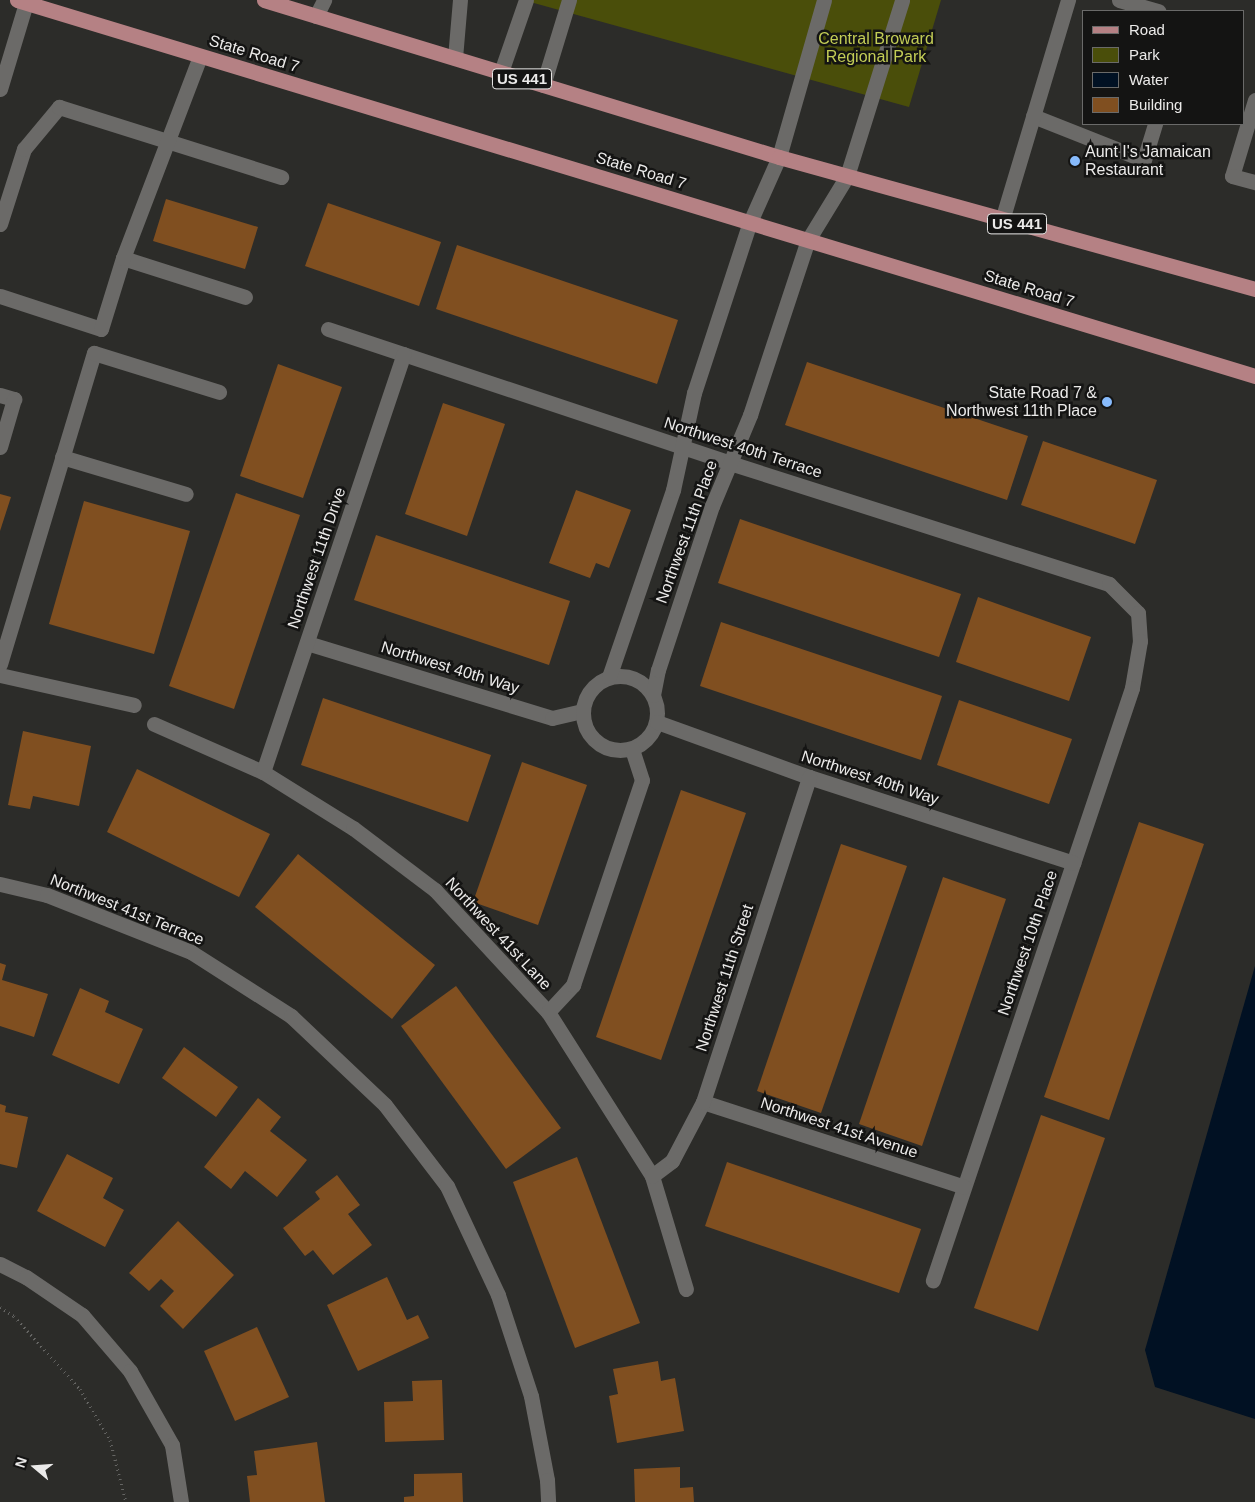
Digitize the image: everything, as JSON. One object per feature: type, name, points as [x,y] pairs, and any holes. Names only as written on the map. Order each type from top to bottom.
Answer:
[{"type":"main road","name":"US 441","points":[[264,0],[779,157],[1255,289]]},
{"type":"main road","name":"State Road 7","points":[[22,1],[1255,376]]},
{"type":"street","points":[[316,16],[324,0]]},
{"type":"street","points":[[455,58],[460,0]]},
{"type":"street","points":[[501,72],[526,0]]},
{"type":"street","points":[[543,85],[569,0]]},
{"type":"street","name":"Northwest 11th Place","points":[[609,677],[673,490],[694,393],[750,222],[779,157],[824,0]]},
{"type":"street","name":"Northwest 11th Place","points":[[653,695],[658,670],[712,506],[751,412],[808,240],[847,176],[902,0]]},
{"type":"street","points":[[1002,220],[1068,0]]},
{"type":"street","points":[[1119,0],[1154,10]]},
{"type":"street","points":[[0,89],[22,1]]},
{"type":"street","points":[[0,664],[123,258],[200,56]]},
{"type":"street","points":[[1255,100],[1232,176],[1255,182]]},
{"type":"street","points":[[0,224],[24,149],[59,107],[281,177]]},
{"type":"street","points":[[1033,116],[1144,160],[1155,125]]},
{"type":"street","points":[[123,258],[245,297]]},
{"type":"street","points":[[0,296],[101,329]]},
{"type":"street","name":"Northwest 40th Terrace","points":[[328,329],[730,463],[1109,584],[1138,613]]},
{"type":"street","points":[[94,353],[219,392]]},
{"type":"street","name":"Northwest 11th Drive","points":[[263,772],[404,354]]},
{"type":"street","points":[[0,395],[14,399],[0,447]]},
{"type":"street","points":[[62,457],[186,494]]},
{"type":"street","name":"Northwest 10th Place","points":[[933,1280],[1132,688],[1140,641],[1138,613]]},
{"type":"street","name":"Northwest 40th Way","points":[[307,642],[552,718],[583,712]]},
{"type":"street","points":[[0,675],[134,705]]},
{"type":"street","points":[[622,675],[634,678],[645,685],[653,695],[658,713],[657,722],[652,734],[643,743],[632,749],[621,751],[608,749],[589,735],[584,724],[585,700],[590,690],[609,677],[622,675]]},
{"type":"street","name":"Northwest 40th Way","points":[[657,722],[809,777],[1073,863]]},
{"type":"street","name":"Northwest 41st Lane","points":[[154,724],[263,772],[353,828],[435,890],[548,1012],[652,1176],[686,1289]]},
{"type":"street","points":[[548,1012],[574,985],[642,780],[632,749]]},
{"type":"street","name":"Northwest 11th Street","points":[[652,1176],[672,1161],[703,1102],[809,777]]},
{"type":"street","name":"Northwest 41st Terrace","points":[[0,884],[47,895],[190,952],[291,1016],[385,1105],[447,1186],[498,1295],[530,1396],[547,1480],[548,1502]]},
{"type":"street","name":"Northwest 41st Avenue","points":[[703,1102],[964,1187]]},
{"type":"street","points":[[0,1264],[26,1277],[82,1315],[130,1371],[172,1445],[181,1502]]},
{"type":"path","points":[[0,1307],[14,1316],[80,1389],[110,1440],[126,1502]]},
{"type":"green space","name":"Central Broward Regional Park","points":[[523,0],[941,0],[909,107]]},
{"type":"water","points":[[1255,966],[1255,1419],[1155,1387],[1145,1350]]},
{"type":"building","points":[[166,199],[258,227],[245,269],[153,241]]},
{"type":"building","points":[[328,203],[441,242],[419,306],[305,266]]},
{"type":"building","points":[[457,245],[678,320],[657,384],[436,309]]},
{"type":"building","points":[[807,362],[1028,436],[1007,500],[785,425]]},
{"type":"building","points":[[278,364],[342,387],[303,498],[240,476]]},
{"type":"building","points":[[443,403],[505,424],[467,536],[405,514]]},
{"type":"building","points":[[1043,441],[1157,480],[1135,544],[1021,505]]},
{"type":"building","points":[[576,490],[631,510],[609,568],[596,563],[590,578],[549,563]]},
{"type":"building","points":[[236,493],[300,515],[234,709],[169,686]]},
{"type":"building","points":[[0,494],[11,497],[0,531]]},
{"type":"building","points":[[84,501],[190,531],[154,654],[49,624]]},
{"type":"building","points":[[740,519],[961,594],[939,657],[718,583]]},
{"type":"building","points":[[376,535],[570,601],[549,665],[354,600]]},
{"type":"building","points":[[978,597],[1091,637],[1069,701],[956,662]]},
{"type":"building","points":[[721,622],[942,696],[921,760],[700,686]]},
{"type":"building","points":[[323,698],[491,755],[468,822],[301,765]]},
{"type":"building","points":[[959,700],[1072,739],[1049,804],[937,765]]},
{"type":"building","points":[[23,731],[91,746],[79,806],[33,796],[30,809],[8,805]]},
{"type":"building","points":[[522,762],[587,785],[538,925],[473,902]]},
{"type":"building","points":[[137,769],[270,834],[239,897],[107,832]]},
{"type":"building","points":[[681,790],[746,813],[661,1060],[596,1037]]},
{"type":"building","points":[[1139,822],[1204,844],[1109,1120],[1044,1097]]},
{"type":"building","points":[[841,844],[907,866],[821,1113],[757,1091]]},
{"type":"building","points":[[298,854],[435,965],[392,1019],[255,907]]},
{"type":"building","points":[[943,877],[1006,899],[922,1146],[859,1124]]},
{"type":"building","points":[[0,963],[6,965],[2,980],[48,994],[34,1037],[0,1026]]},
{"type":"building","points":[[456,986],[561,1128],[506,1169],[401,1026]]},
{"type":"building","points":[[80,988],[109,1001],[105,1012],[143,1029],[119,1084],[52,1055]]},
{"type":"building","points":[[184,1047],[238,1087],[216,1117],[162,1078]]},
{"type":"building","points":[[258,1098],[281,1117],[270,1131],[307,1160],[277,1197],[245,1171],[231,1189],[204,1167]]},
{"type":"building","points":[[0,1104],[6,1106],[5,1112],[28,1117],[17,1168],[0,1164]]},
{"type":"building","points":[[1041,1115],[1105,1138],[1038,1331],[974,1308]]},
{"type":"building","points":[[67,1154],[113,1178],[103,1198],[124,1210],[105,1247],[37,1211]]},
{"type":"building","points":[[577,1157],[640,1323],[575,1348],[513,1182]]},
{"type":"building","points":[[727,1162],[921,1229],[899,1293],[705,1226]]},
{"type":"building","points":[[337,1175],[360,1205],[348,1214],[372,1245],[333,1275],[313,1250],[305,1256],[283,1228],[320,1199],[315,1192]]},
{"type":"building","points":[[178,1221],[234,1275],[183,1329],[160,1306],[174,1291],[161,1279],[149,1291],[129,1273]]},
{"type":"building","points":[[387,1277],[407,1320],[418,1315],[429,1338],[358,1371],[327,1305]]},
{"type":"building","points":[[257,1327],[289,1397],[235,1421],[204,1351]]},
{"type":"building","points":[[658,1361],[661,1381],[675,1378],[684,1431],[617,1443],[609,1396],[618,1394],[613,1369]]},
{"type":"building","points":[[442,1380],[444,1440],[385,1442],[384,1402],[413,1401],[412,1381]]},
{"type":"building","points":[[317,1442],[325,1502],[250,1502],[247,1476],[257,1475],[254,1451]]},
{"type":"building","points":[[680,1467],[680,1488],[693,1487],[694,1502],[635,1502],[634,1469]]},
{"type":"building","points":[[462,1473],[463,1502],[404,1502],[404,1497],[414,1496],[414,1474]]},
{"type":"place","name":"Aunt I's Jamaican Restaurant","points":[[1075,161]]},
{"type":"place","name":"State Road 7 & Northwest 11th Place","points":[[1107,402]]}]
